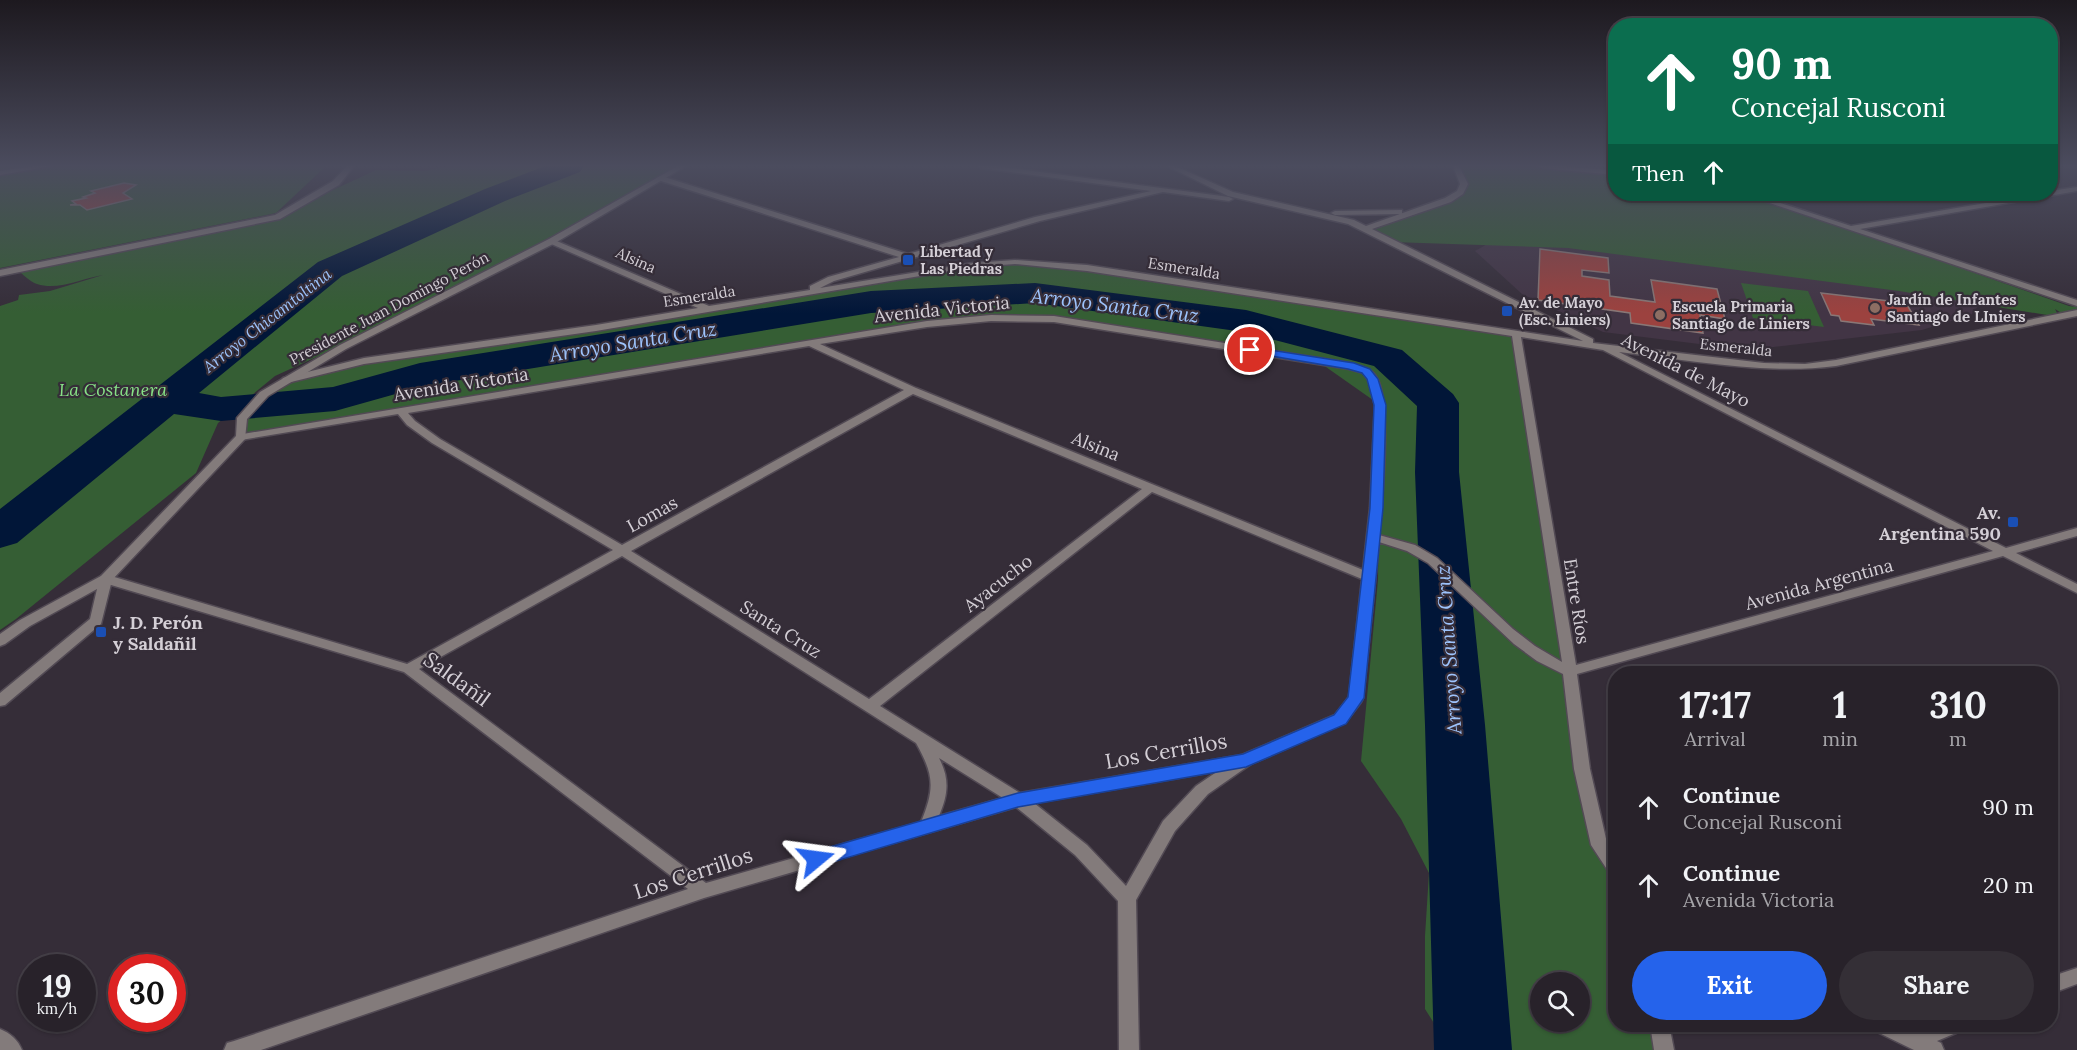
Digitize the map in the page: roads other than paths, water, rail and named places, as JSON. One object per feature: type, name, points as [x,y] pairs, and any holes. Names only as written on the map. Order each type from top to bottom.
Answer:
[{"type":"street","points":[[0,273],[281,215]]},
{"type":"street","name":"Presidente Juan Domingo Perón","points":[[241,437],[242,418],[264,394],[343,347],[552,241],[597,215]]},
{"type":"street","points":[[776,215],[907,257]]},
{"type":"street","points":[[804,293],[831,279],[1053,215]]},
{"type":"street","name":"Avenida de Mayo","points":[[1325,215],[1343,219],[1366,229],[2077,589]]},
{"type":"street","points":[[1366,229],[1404,215]]},
{"type":"street","points":[[1811,215],[2077,303]]},
{"type":"street","points":[[1851,228],[1924,215]]},
{"type":"street","name":"Alsina","points":[[552,241],[707,309]]},
{"type":"street","name":"Esmeralda","points":[[287,380],[364,361],[992,263],[1054,264],[1602,347],[1764,366],[1804,367],[1836,363],[2077,314]]},
{"type":"street","name":"Avenida Victoria","points":[[241,437],[927,324],[991,318],[1054,319],[1340,364],[1366,371],[1373,379],[1380,405],[1376,508],[1356,698],[1340,719],[1246,760]]},
{"type":"street","name":"Entre Ríos","points":[[1516,334],[1570,671],[1582,769],[1599,845],[1608,858]]},
{"type":"street","name":"Alsina","points":[[812,344],[912,390],[1368,577]]},
{"type":"street","name":"Lomas","points":[[409,669],[912,390]]},
{"type":"street","name":"Santa Cruz","points":[[401,411],[411,423],[436,441],[623,551],[1018,800],[1081,850],[1126,898]]},
{"type":"street","points":[[0,641],[25,623],[106,579],[241,437]]},
{"type":"street","name":"Ayacucho","points":[[869,706],[1150,488]]},
{"type":"street","name":"Avenida Argentina","points":[[1570,671],[2077,532]]},
{"type":"street","points":[[1372,537],[1418,551],[1451,575],[1523,646],[1542,660],[1570,671]]},
{"type":"street","points":[[0,701],[96,621],[106,579]]},
{"type":"street","name":"Saldañil","points":[[106,579],[409,669],[704,891]]},
{"type":"street","points":[[922,739],[939,770],[940,785],[938,801],[927,826]]},
{"type":"street","points":[[1129,1050],[1126,898],[1169,826],[1202,790],[1246,760]]},
{"type":"street","name":"Los Cerrillos","points":[[234,1050],[704,891],[927,826],[1018,800],[1246,760]]},
{"type":"street","points":[[2058,983],[2077,976]]},
{"type":"street","points":[[1661,1032],[1664,1050]]},
{"type":"street","points":[[1897,1032],[1934,1050]]},
{"type":"street","points":[[1916,1041],[1937,1032]]},
{"type":"street","points":[[0,1038],[12,1050]]},
{"type":"waterway","name":"Arroyo Chicamtoltina","points":[[0,533],[330,269],[450,215]]},
{"type":"waterway","name":"Arroyo Santa Cruz","points":[[167,401],[221,409],[335,399],[420,375],[871,302],[1035,293],[1246,321],[1388,358],[1438,403],[1437,472],[1455,725],[1473,1050]]},
{"type":"place","name":"Libertad y Las Piedras","points":[[908,260]]},
{"type":"place","name":"Jardín de Infantes Santiago de LIniers","points":[[1875,308]]},
{"type":"place","name":"Av. de Mayo (Esc. Liniers)","points":[[1507,311]]},
{"type":"place","name":"Escuela Primaria Santiago de Liniers","points":[[1660,315]]},
{"type":"place","name":"Av. Argentina 590","points":[[2013,522]]},
{"type":"place","name":"J. D. Perón y Saldañil","points":[[101,632]]},
{"type":"park label","name":"La Costanera","points":[[113,389]]}]
